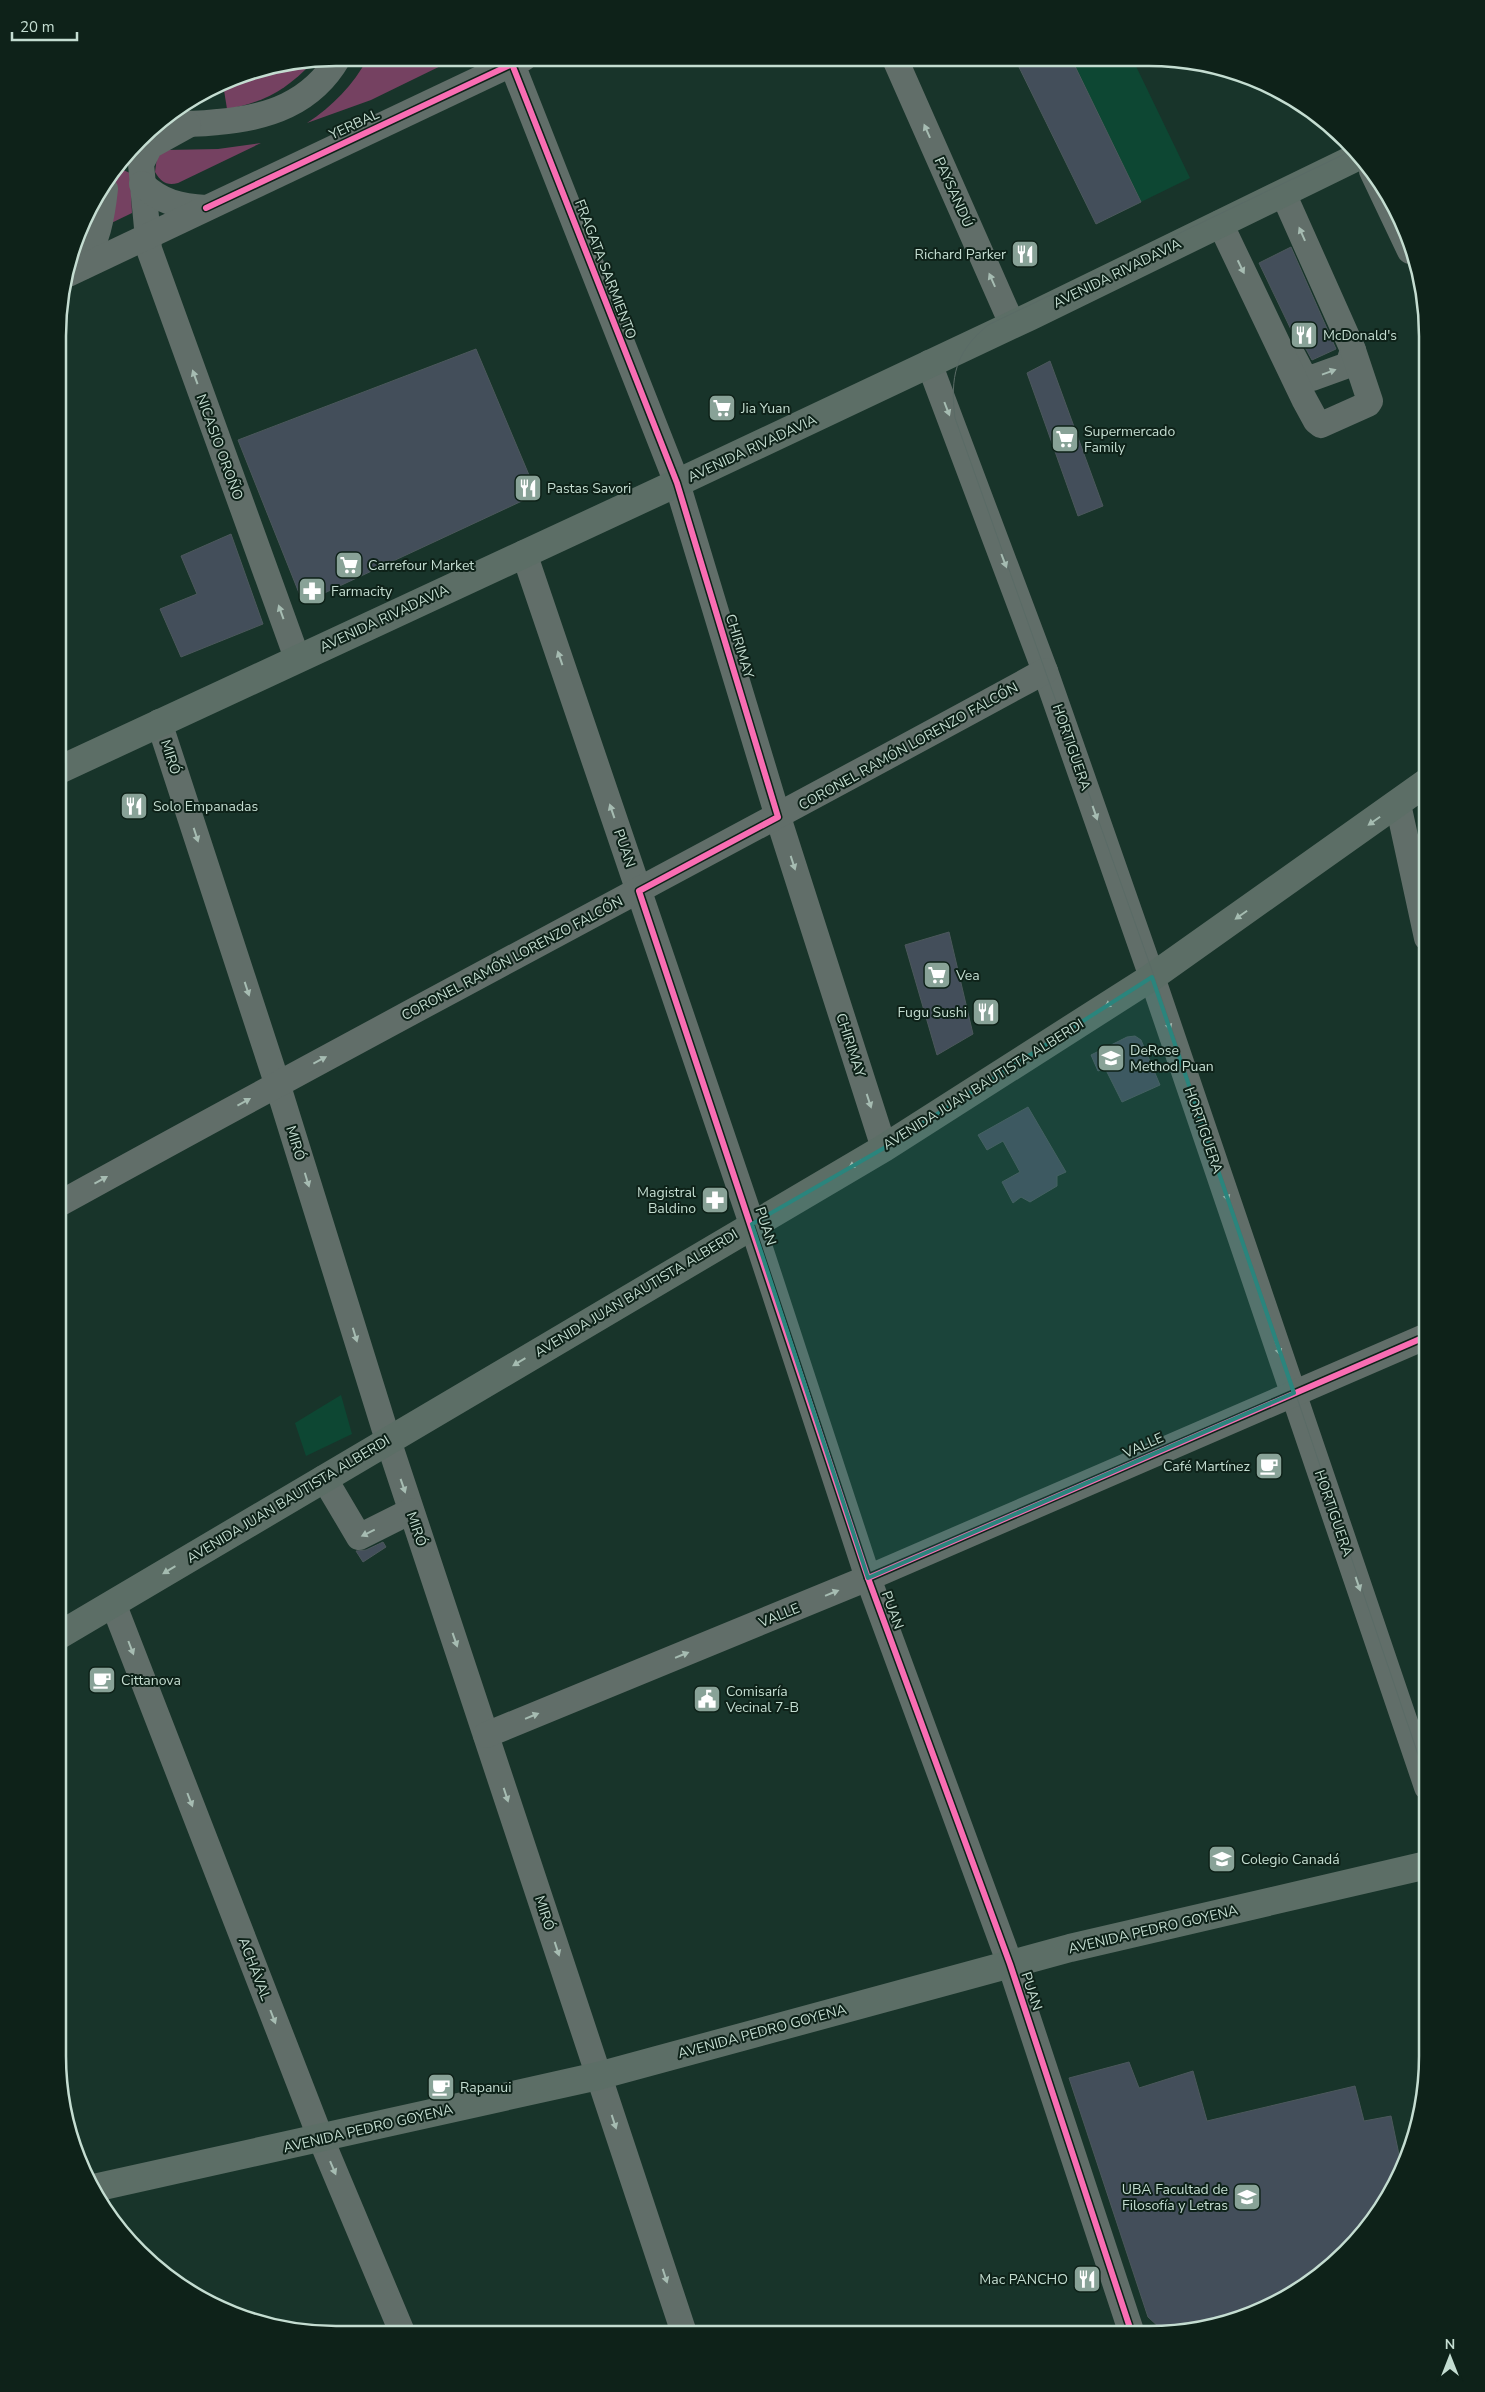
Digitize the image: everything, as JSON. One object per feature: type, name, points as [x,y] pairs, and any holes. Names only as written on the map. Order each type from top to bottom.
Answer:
[{"type":"main road","name":"AVENIDA RIVADAVIA","points":[[66,767],[677,483],[1353,159]]},
{"type":"main road","name":"AVENIDA JUAN BAUTISTA ALBERDI","points":[[66,1631],[752,1224],[884,1148],[1152,977],[1419,788]]},
{"type":"main road","name":"AVENIDA PEDRO GOYENA","points":[[100,2187],[598,2076],[1010,1964],[1419,1867]]},
{"type":"street","points":[[170,123],[188,126],[266,116],[283,108],[312,89],[331,66]]},
{"type":"street","name":"YERBAL","points":[[75,270],[507,66]]},
{"type":"street","name":"FRAGATA SARMIENTO","points":[[520,66],[677,483]]},
{"type":"street","name":"PAYSANDÚ","points":[[898,66],[1012,324]]},
{"type":"street","name":"NICASIO OROÑO","points":[[188,126],[150,146],[141,164],[147,235],[152,263],[298,658]]},
{"type":"street","points":[[142,184],[166,202],[186,207],[206,208]]},
{"type":"street","points":[[1220,223],[1308,406],[1321,425],[1368,404],[1370,400],[1353,350],[1283,193]]},
{"type":"street","points":[[75,270],[93,248],[99,232],[104,198]]},
{"type":"street","points":[[1272,331],[1284,340],[1304,377],[1312,378],[1348,366],[1353,350]]},
{"type":"street","name":"HORTIGUERA","points":[[929,363],[1045,671],[1152,977],[1419,1763]]},
{"type":"street","name":"CHIRIMAY","points":[[677,483],[778,817],[884,1148]]},
{"type":"street","name":"PUAN","points":[[524,553],[752,1224],[868,1578],[1010,1964],[1129,2326]]},
{"type":"street","name":"CORONEL RAMÓN LORENZO FALCÓN","points":[[66,1200],[277,1083],[778,817],[1045,671]]},
{"type":"street","name":"MIRÓ","points":[[159,722],[277,1083],[388,1440],[682,2326]]},
{"type":"street","points":[[1398,804],[1419,901]]},
{"type":"street","name":"VALLE","points":[[486,1735],[868,1578],[1419,1339]]},
{"type":"street","points":[[324,1478],[359,1537],[412,1512]]},
{"type":"street","name":"ACHÁVAL","points":[[114,1603],[320,2139],[399,2326]]},
{"type":"highlighted area","points":[[1152,977],[1294,1393],[868,1578],[752,1224],[884,1148]]},
{"type":"shaded area","points":[[363,66],[441,66],[371,100],[307,123],[342,94]]},
{"type":"shaded area","points":[[1018,66],[1136,66],[1190,178],[1096,224]]},
{"type":"shaded area","points":[[306,68],[293,81],[274,94],[253,103],[227,109],[224,91],[267,75]]},
{"type":"shaded area","points":[[261,143],[178,183],[171,184],[165,182],[155,172],[157,157],[166,150],[218,149]]},
{"type":"shaded area","points":[[123,170],[130,173],[132,213],[103,227],[115,182]]},
{"type":"shaded area","points":[[341,1395],[352,1434],[306,1456],[295,1423]]},
{"type":"building","points":[[1018,66],[1075,66],[1141,202],[1096,224]]},
{"type":"building","points":[[1291,247],[1336,349],[1312,360],[1306,349],[1297,342],[1259,263]]},
{"type":"building","points":[[476,349],[537,494],[303,603],[238,440]]},
{"type":"building","name":"Supermercado Family","points":[[1050,361],[1103,506],[1078,516],[1027,373]]},
{"type":"building","points":[[231,534],[263,624],[181,657],[160,609],[197,594],[181,556]]},
{"type":"building","name":"Vea","points":[[949,932],[973,1034],[937,1055],[905,945]]},
{"type":"building","points":[[1135,1036],[1141,1040],[1160,1085],[1122,1102],[1105,1068],[1098,1071],[1091,1055],[1127,1037]]},
{"type":"building","points":[[1028,1107],[1066,1172],[1057,1176],[1057,1186],[1030,1202],[1021,1197],[1013,1203],[1002,1182],[1020,1172],[1003,1141],[987,1150],[978,1135]]},
{"type":"building","points":[[383,1542],[386,1547],[363,1562],[356,1551],[366,1550]]},
{"type":"building","name":"UBA Facultad de Filosofía y Letras","points":[[1129,2062],[1139,2088],[1193,2071],[1207,2121],[1355,2086],[1364,2121],[1391,2116],[1399,2156],[1383,2190],[1352,2234],[1327,2259],[1299,2280],[1268,2298],[1220,2316],[1188,2322],[1157,2325],[1148,2317],[1069,2078]]},
{"type":"tram line","points":[[1347,153],[988,325],[968,345],[962,355],[957,366],[953,390],[955,418],[1154,976],[1419,1757]]},
{"type":"cycle path","points":[[206,208],[508,66]]},
{"type":"cycle path","points":[[513,66],[677,483],[778,817],[639,891],[868,1578],[1010,1964],[1129,2326]]},
{"type":"cycle path","points":[[868,1578],[1419,1339]]},
{"type":"place","name":"Richard Parker","points":[[1025,254]]},
{"type":"place","name":"McDonald's","points":[[1304,335]]},
{"type":"place","name":"Jia Yuan","points":[[722,408]]},
{"type":"place","name":"Supermercado Family","points":[[1065,439]]},
{"type":"place","name":"Pastas Savori","points":[[528,488]]},
{"type":"place","name":"Carrefour Market","points":[[349,565]]},
{"type":"place","name":"Farmacity","points":[[312,591]]},
{"type":"place","name":"Solo Empanadas","points":[[134,806]]},
{"type":"place","name":"Vea","points":[[937,975]]},
{"type":"place","name":"Fugu Sushi","points":[[986,1012]]},
{"type":"place","name":"DeRose Method Puan","points":[[1111,1058]]},
{"type":"place","name":"Magistral Baldino","points":[[715,1200]]},
{"type":"place","name":"Café Martínez","points":[[1269,1466]]},
{"type":"place","name":"Cittanova","points":[[102,1680]]},
{"type":"place","name":"Comisaría Vecinal 7-B","points":[[707,1699]]},
{"type":"place","name":"Colegio Canadá","points":[[1222,1859]]},
{"type":"place","name":"Rapanui","points":[[441,2087]]},
{"type":"place","name":"UBA Facultad de Filosofía y Letras","points":[[1247,2197]]},
{"type":"place","name":"Mac PANCHO","points":[[1087,2279]]}]
